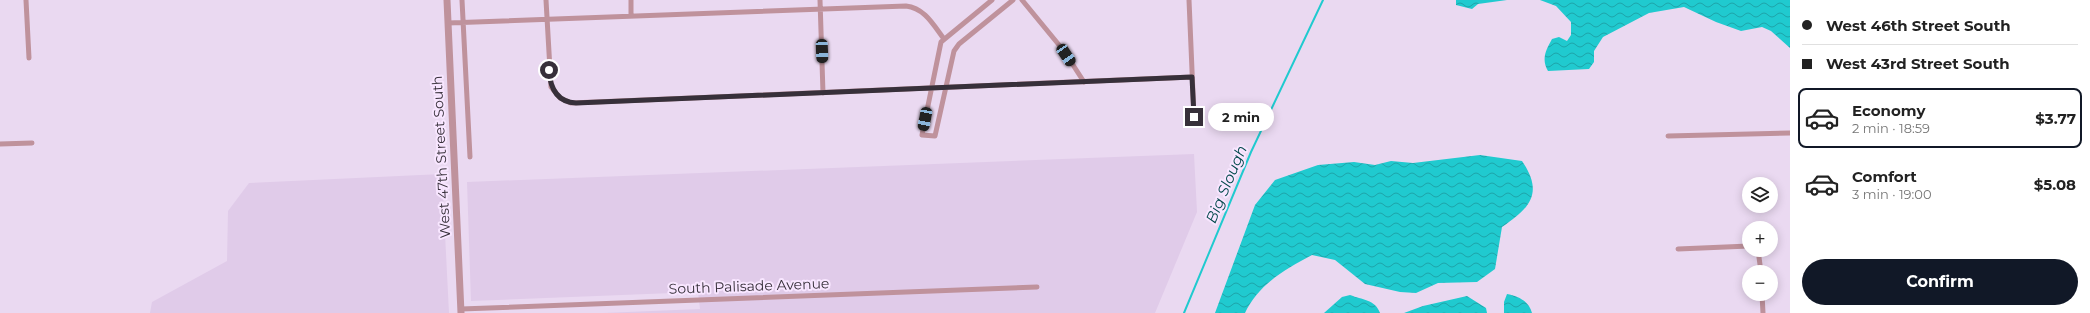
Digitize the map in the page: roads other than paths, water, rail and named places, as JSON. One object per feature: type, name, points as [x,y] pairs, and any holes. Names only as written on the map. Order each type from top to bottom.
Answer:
[{"type":"street","points":[[26,0],[29,58]]},
{"type":"street","name":"West 47th Street South","points":[[447,0],[461,311]]},
{"type":"street","points":[[462,0],[470,156]]},
{"type":"street","points":[[546,0],[551,87],[560,98],[576,103],[1192,77]]},
{"type":"street","points":[[631,0],[632,16]]},
{"type":"street","points":[[820,0],[824,93]]},
{"type":"street","points":[[992,0],[944,39],[940,46],[922,135],[928,137],[935,136],[945,88],[956,47],[1014,0]]},
{"type":"street","points":[[1022,0],[1064,51],[1084,82]]},
{"type":"street","points":[[1189,0],[1194,117]]},
{"type":"street","points":[[448,23],[820,8],[911,7],[924,14],[944,39]]},
{"type":"street","points":[[1668,136],[1790,133]]},
{"type":"street","points":[[0,144],[32,143]]},
{"type":"street","points":[[1678,249],[1742,246]]},
{"type":"street","name":"South Palisade Avenue","points":[[461,311],[1037,287]]},
{"type":"street","points":[[1762,301],[1763,313]]},
{"type":"water","points":[[1456,0],[1507,0],[1478,4],[1472,9],[1456,5]]},
{"type":"water","points":[[1540,0],[1790,0],[1790,48],[1771,31],[1762,27],[1741,31],[1716,22],[1684,7],[1649,13],[1603,37],[1594,51],[1594,62],[1589,69],[1548,71],[1545,62],[1545,55],[1548,47],[1552,39],[1559,37],[1567,41],[1571,35],[1571,22],[1556,6]]},
{"type":"water","points":[[1480,155],[1522,161],[1529,172],[1533,191],[1531,199],[1520,213],[1502,227],[1495,269],[1477,282],[1438,283],[1416,293],[1400,292],[1365,284],[1335,260],[1312,255],[1282,272],[1273,279],[1257,294],[1245,313],[1215,313],[1255,205],[1275,180],[1318,165],[1354,162],[1375,165],[1391,161],[1413,163]]},
{"type":"water","points":[[1507,294],[1515,296],[1526,302],[1532,313],[1504,313],[1504,302]]},
{"type":"water","points":[[1350,295],[1371,302],[1378,308],[1380,313],[1324,313],[1342,297]]},
{"type":"water","points":[[1467,296],[1486,308],[1487,313],[1404,313],[1423,306]]},
{"type":"waterway","name":"Big Slough","points":[[1184,313],[1251,152],[1323,0]]}]
